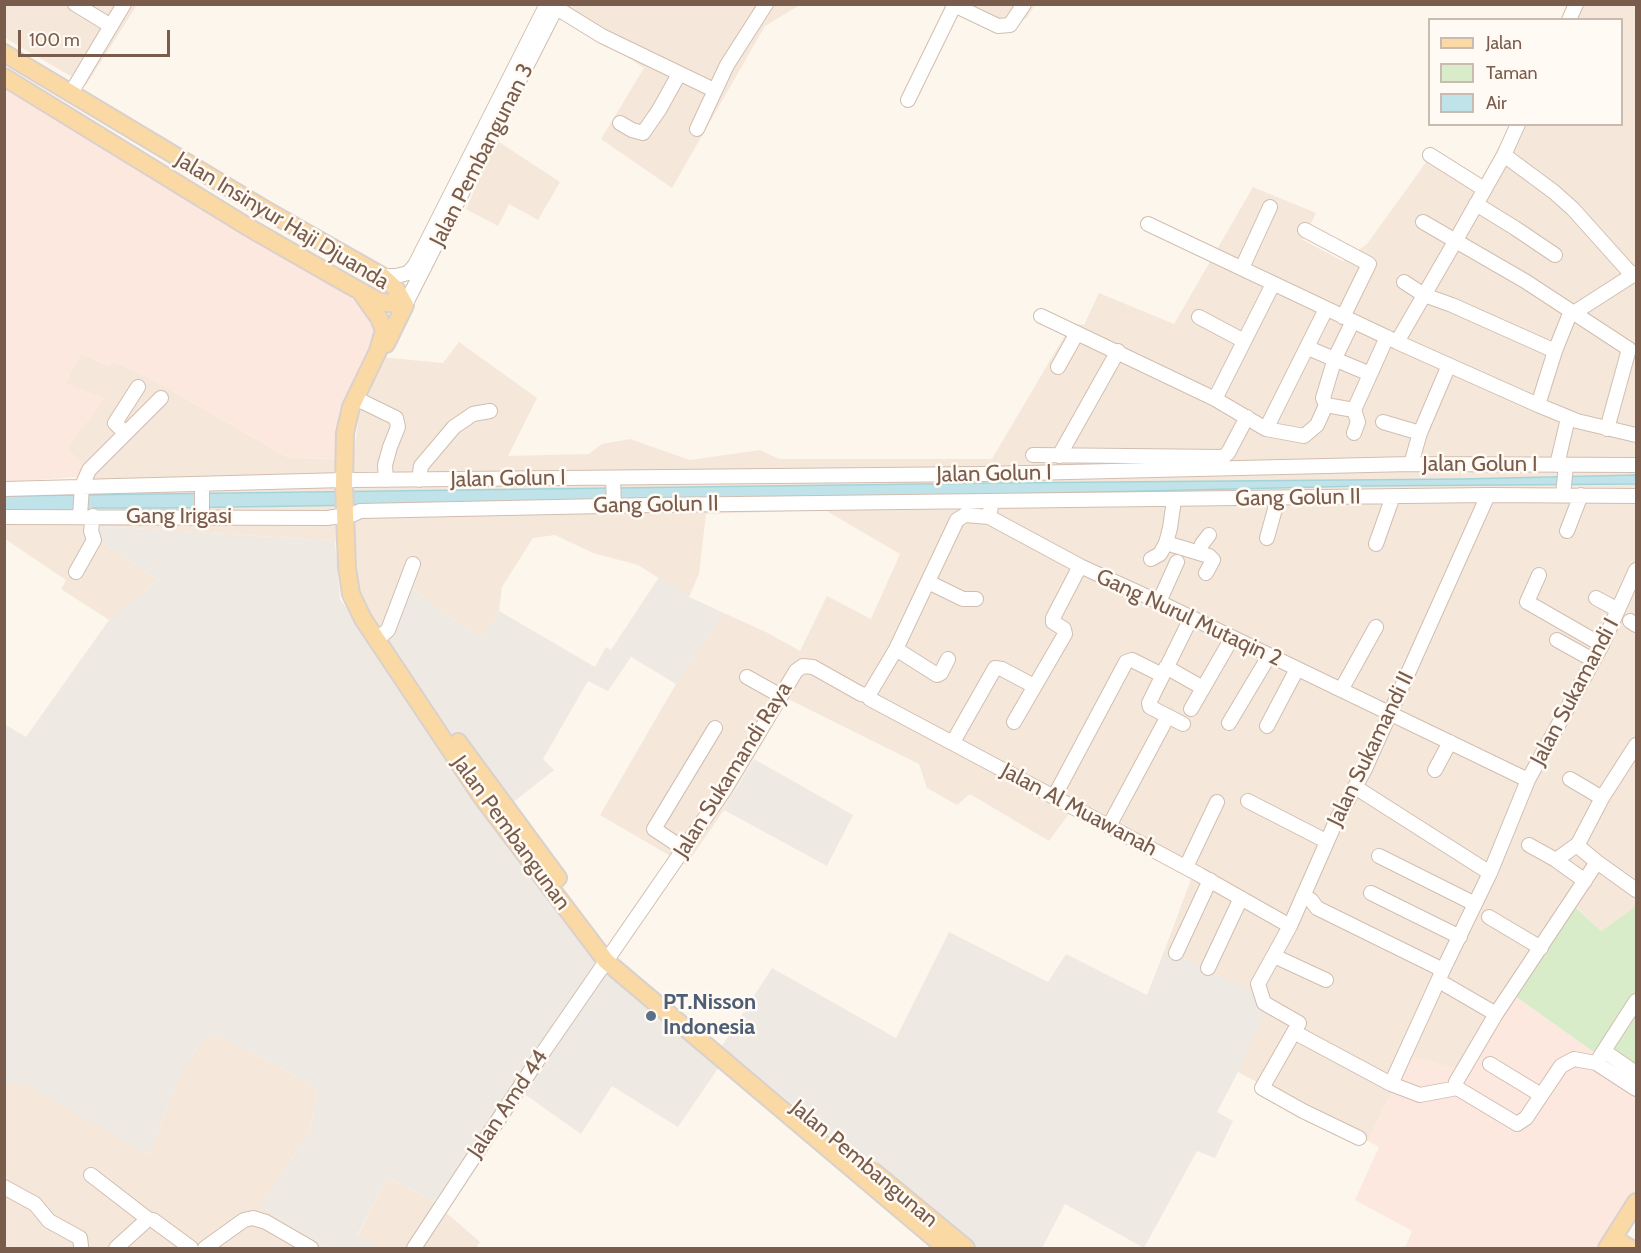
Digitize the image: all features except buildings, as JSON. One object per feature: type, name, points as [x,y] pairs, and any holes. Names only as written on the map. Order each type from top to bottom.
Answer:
[{"type":"main road","name":"Jalan Insinyur Haji Djuanda","points":[[4,53],[271,213],[382,276],[396,289],[405,305]]},
{"type":"main road","name":"Jalan Insinyur Haji Djuanda","points":[[4,77],[258,233],[360,291],[380,302],[405,305]]},
{"type":"main road","points":[[258,233],[256,228],[262,217],[271,213]]},
{"type":"main road","name":"Jalan Pembangunan","points":[[360,291],[379,318],[384,330],[378,351],[351,407],[345,434],[349,513],[347,567],[351,594],[363,619],[481,796],[609,957],[946,1248]]},
{"type":"main road","name":"Jalan Pembangunan","points":[[348,482],[351,440],[361,401],[405,305]]},
{"type":"main road","name":"Jalan Pembangunan","points":[[349,513],[360,592],[382,635],[609,957],[966,1248]]},
{"type":"main road","points":[[1629,1248],[1610,1244],[1636,1202]]},
{"type":"street","points":[[75,4],[111,26]]},
{"type":"street","points":[[71,93],[124,4]]},
{"type":"street","points":[[697,129],[727,65],[766,4]]},
{"type":"street","points":[[908,100],[954,5],[998,26],[1010,25],[1024,4]]},
{"type":"street","points":[[1570,18],[1576,4]]},
{"type":"street","points":[[553,5],[602,36],[714,90]]},
{"type":"street","name":"Jalan Pembangunan 3","points":[[382,276],[408,273],[415,265],[553,5]]},
{"type":"street","name":"Jalan Pembangunan 3","points":[[405,305],[553,5]]},
{"type":"street","points":[[620,123],[643,133],[679,74]]},
{"type":"street","points":[[1354,433],[1358,422],[1354,410],[1370,374],[1424,295],[1504,155],[1517,126]]},
{"type":"street","points":[[1430,154],[1484,189]]},
{"type":"street","points":[[1504,155],[1547,186],[1566,203],[1635,275],[1569,316],[1555,351],[1539,405]]},
{"type":"street","points":[[1476,204],[1555,255]]},
{"type":"street","points":[[1242,268],[1270,207]]},
{"type":"street","points":[[1423,222],[1456,240],[1629,349],[1607,429]]},
{"type":"street","points":[[1148,224],[1392,340],[1568,418],[1636,435]]},
{"type":"street","points":[[1041,316],[1215,399],[1266,429],[1304,436],[1317,424],[1326,405],[1323,398],[1335,358],[1369,264],[1305,230]]},
{"type":"street","points":[[1404,282],[1424,295],[1452,305],[1555,351]]},
{"type":"street","points":[[1215,399],[1274,284]]},
{"type":"street","points":[[1266,429],[1326,309]]},
{"type":"street","points":[[1199,317],[1244,341]]},
{"type":"street","points":[[1058,367],[1077,333]]},
{"type":"street","points":[[1308,348],[1370,374]]},
{"type":"street","points":[[1059,456],[1118,351]]},
{"type":"street","points":[[1411,464],[1420,432],[1449,365]]},
{"type":"street","points":[[125,433],[115,423],[138,387]]},
{"type":"street","points":[[76,572],[94,540],[83,505],[89,470],[160,398]]},
{"type":"street","points":[[361,401],[396,418],[398,427],[385,465],[386,480]]},
{"type":"street","points":[[1326,405],[1354,410]]},
{"type":"street","points":[[419,480],[420,466],[454,427],[473,414],[490,411]]},
{"type":"street","points":[[1033,455],[1223,457],[1228,453],[1247,417]]},
{"type":"street","points":[[1563,492],[1568,418]]},
{"type":"street","points":[[1383,422],[1420,432]]},
{"type":"street","name":"Jalan Golun I","points":[[83,505],[202,488],[386,480],[613,482],[984,476],[1411,464],[1563,468],[1636,465]]},
{"type":"street","points":[[867,695],[896,649],[957,520],[965,515],[989,517],[984,476]]},
{"type":"street","points":[[613,482],[614,504]]},
{"type":"street","points":[[202,488],[202,512]]},
{"type":"street","points":[[4,489],[83,505]]},
{"type":"street","name":"Gang Golun II","points":[[349,513],[614,504],[987,499],[1174,500],[1563,492],[1581,495],[1636,496]]},
{"type":"street","name":"Jalan Sukamandi II","points":[[1296,1027],[1264,1003],[1258,984],[1290,926],[1326,841],[1390,714],[1488,495]]},
{"type":"street","points":[[1567,531],[1581,495]]},
{"type":"street","points":[[1376,544],[1393,496]]},
{"type":"street","points":[[1268,538],[1278,498]]},
{"type":"street","points":[[1151,559],[1160,554],[1166,543],[1174,500]]},
{"type":"street","points":[[960,501],[965,515]]},
{"type":"street","name":"Gang Irigasi","points":[[4,517],[83,505],[327,518],[349,513]]},
{"type":"street","name":"Gang Nurul Mutaqin 2","points":[[989,517],[1080,566],[1528,780]]},
{"type":"street","points":[[1199,553],[1209,535]]},
{"type":"street","points":[[1166,543],[1199,553],[1213,560],[1206,573]]},
{"type":"street","points":[[1159,602],[1177,562]]},
{"type":"street","points":[[382,635],[388,630],[413,564]]},
{"type":"street","points":[[1014,722],[1065,634],[1064,629],[1053,622],[1053,618],[1080,566]]},
{"type":"street","name":"Jalan Sukamandi I","points":[[1392,1084],[1490,873],[1528,780],[1602,645],[1636,570]]},
{"type":"street","points":[[1539,574],[1527,602],[1602,645]]},
{"type":"street","points":[[928,582],[963,599],[976,599]]},
{"type":"street","points":[[1596,598],[1618,610]]},
{"type":"street","points":[[1183,724],[1149,705],[1191,618]]},
{"type":"street","points":[[1341,690],[1376,627]]},
{"type":"street","points":[[1191,710],[1232,638]]},
{"type":"street","points":[[1557,640],[1593,660]]},
{"type":"street","points":[[896,649],[937,675],[948,659]]},
{"type":"street","points":[[1229,723],[1269,656]]},
{"type":"street","points":[[1054,797],[1126,662],[1132,660],[1203,688]]},
{"type":"street","name":"Jalan Sukamandi Raya","points":[[609,957],[725,789],[796,671],[803,666],[813,667],[861,694],[867,695]]},
{"type":"street","points":[[953,741],[995,668],[1002,669],[1035,686]]},
{"type":"street","points":[[1267,726],[1297,669]]},
{"type":"street","points":[[747,677],[781,696]]},
{"type":"street","name":"Jalan Al Muawanah","points":[[867,695],[870,699],[953,741],[1210,880],[1290,926]]},
{"type":"street","points":[[1108,826],[1168,716]]},
{"type":"street","points":[[684,849],[654,829],[715,728]]},
{"type":"street","points":[[1435,771],[1450,742]]},
{"type":"street","points":[[1556,860],[1578,844],[1602,798],[1632,764],[1636,746]]},
{"type":"street","points":[[1570,779],[1602,798]]},
{"type":"street","points":[[1355,787],[1490,873]]},
{"type":"street","points":[[1248,801],[1326,841]]},
{"type":"street","points":[[1186,867],[1218,802]]},
{"type":"street","points":[[1578,844],[1597,862],[1636,890]]},
{"type":"street","points":[[1529,845],[1556,860],[1585,881]]},
{"type":"street","points":[[1379,856],[1475,904]]},
{"type":"street","points":[[1456,1088],[1456,1082],[1496,1014],[1597,862]]},
{"type":"street","points":[[1176,953],[1210,880]]},
{"type":"street","points":[[1371,893],[1460,937]]},
{"type":"street","points":[[1303,896],[1311,900],[1317,908],[1443,970]]},
{"type":"street","points":[[1208,968],[1241,898]]},
{"type":"street","points":[[1489,917],[1540,948]]},
{"type":"street","points":[[1274,956],[1326,980]]},
{"type":"street","name":"Jalan Amd 44","points":[[414,1248],[468,1163],[609,957]]},
{"type":"street","points":[[1446,985],[1496,1014]]},
{"type":"street","points":[[1600,1057],[1636,1000]]},
{"type":"street","points":[[1359,1138],[1262,1088],[1296,1027],[1392,1084],[1420,1095],[1456,1088],[1516,1124],[1526,1118],[1560,1066],[1574,1059],[1600,1057],[1636,1073]]},
{"type":"street","points":[[1600,1057],[1636,1089]]},
{"type":"street","points":[[1490,1064],[1541,1095]]},
{"type":"street","points":[[91,1175],[148,1219],[153,1220],[191,1248]]},
{"type":"street","points":[[4,1187],[35,1204],[49,1221],[80,1238],[82,1248]]},
{"type":"street","points":[[205,1248],[244,1220],[253,1218],[266,1222],[311,1248]]},
{"type":"street","points":[[119,1247],[148,1219]]},
{"type":"shaded area","points":[[5,5],[137,5],[86,85],[5,38]]},
{"type":"shaded area","points":[[547,5],[800,5],[765,26],[672,188],[601,139],[644,68]]},
{"type":"shaded area","points":[[950,5],[1035,5],[1027,18],[1001,29]]},
{"type":"shaded area","points":[[1569,5],[1636,5],[1636,903],[1632,909],[1601,931],[1573,904],[1469,1073],[1409,1056],[1368,1141],[1238,1072],[1268,1000],[1165,949],[1193,874],[1071,811],[1049,841],[970,794],[957,805],[927,788],[919,764],[788,699],[724,810],[686,865],[600,815],[676,684],[724,613],[800,651],[827,596],[871,619],[900,554],[825,510],[706,514],[699,574],[689,597],[638,565],[593,553],[555,535],[533,538],[502,587],[499,611],[482,637],[445,614],[412,588],[382,635],[360,592],[355,538],[335,541],[99,526],[102,542],[158,580],[109,620],[61,589],[66,580],[5,539],[4,508],[19,508],[83,496],[78,477],[83,469],[67,447],[65,383],[81,353],[108,366],[113,361],[150,378],[289,458],[353,459],[361,401],[380,357],[443,363],[459,342],[537,398],[508,456],[589,454],[602,444],[630,439],[690,460],[760,450],[779,459],[992,459],[1072,323],[1084,325],[1099,293],[1174,324],[1253,187],[1316,213],[1303,240],[1343,261],[1367,244],[1432,154],[1482,179],[1509,126],[1623,126],[1623,18],[1562,18]]},
{"type":"shaded area","points":[[4,77],[360,291],[379,318],[345,433],[344,459],[289,458],[150,378],[113,361],[108,366],[81,353],[65,383],[105,398],[68,447],[84,469],[78,477],[5,482]]},
{"type":"shaded area","points":[[496,140],[560,182],[538,220],[509,204],[498,226],[466,209]]},
{"type":"shaded area","points":[[99,526],[335,541],[340,599],[601,963],[721,1064],[678,1127],[612,1086],[581,1134],[513,1086],[434,1202],[387,1177],[357,1236],[375,1246],[374,1248],[327,1248],[262,1206],[310,1130],[318,1090],[280,1067],[216,1034],[200,1043],[178,1079],[149,1155],[23,1083],[5,1085],[4,724],[26,737],[109,620],[158,580],[102,542]]},
{"type":"shaded area","points":[[659,577],[689,597],[724,613],[676,684],[631,657],[608,691],[588,681],[543,759],[554,770],[506,808],[381,636],[412,588],[445,614],[482,637],[499,611],[595,667],[606,647],[611,650]]},
{"type":"shaded area","points":[[754,759],[853,815],[827,866],[724,810]]},
{"type":"shaded area","points":[[949,932],[1048,982],[1066,954],[1147,995],[1165,949],[1269,1000],[1238,1072],[1217,1112],[1233,1121],[1215,1158],[1197,1151],[1144,1248],[1065,1204],[1042,1248],[966,1248],[722,1046],[772,968],[896,1038]]},
{"type":"shaded area","points":[[1515,996],[1636,1082],[1636,1216],[1624,1235],[1627,1248],[1405,1248],[1412,1231],[1355,1200],[1379,1147],[1368,1141],[1409,1056],[1469,1072]]},
{"type":"shaded area","points":[[216,1034],[280,1067],[318,1090],[310,1130],[262,1206],[327,1248],[5,1248],[4,1085],[23,1082],[149,1155],[178,1079],[200,1043]]},
{"type":"shaded area","points":[[387,1177],[434,1202],[480,1242],[476,1248],[374,1248],[357,1237]]},
{"type":"green space","points":[[1636,903],[1636,1082],[1515,996],[1572,904],[1601,931],[1632,909]]},
{"type":"water","points":[[1636,475],[1636,484],[1364,486],[836,498],[166,508],[5,508],[4,496],[1461,479]]},
{"type":"waterway","points":[[4,511],[84,507]]},
{"type":"place","name":"PT.Nisson Indonesia","points":[[651,1016]]}]
